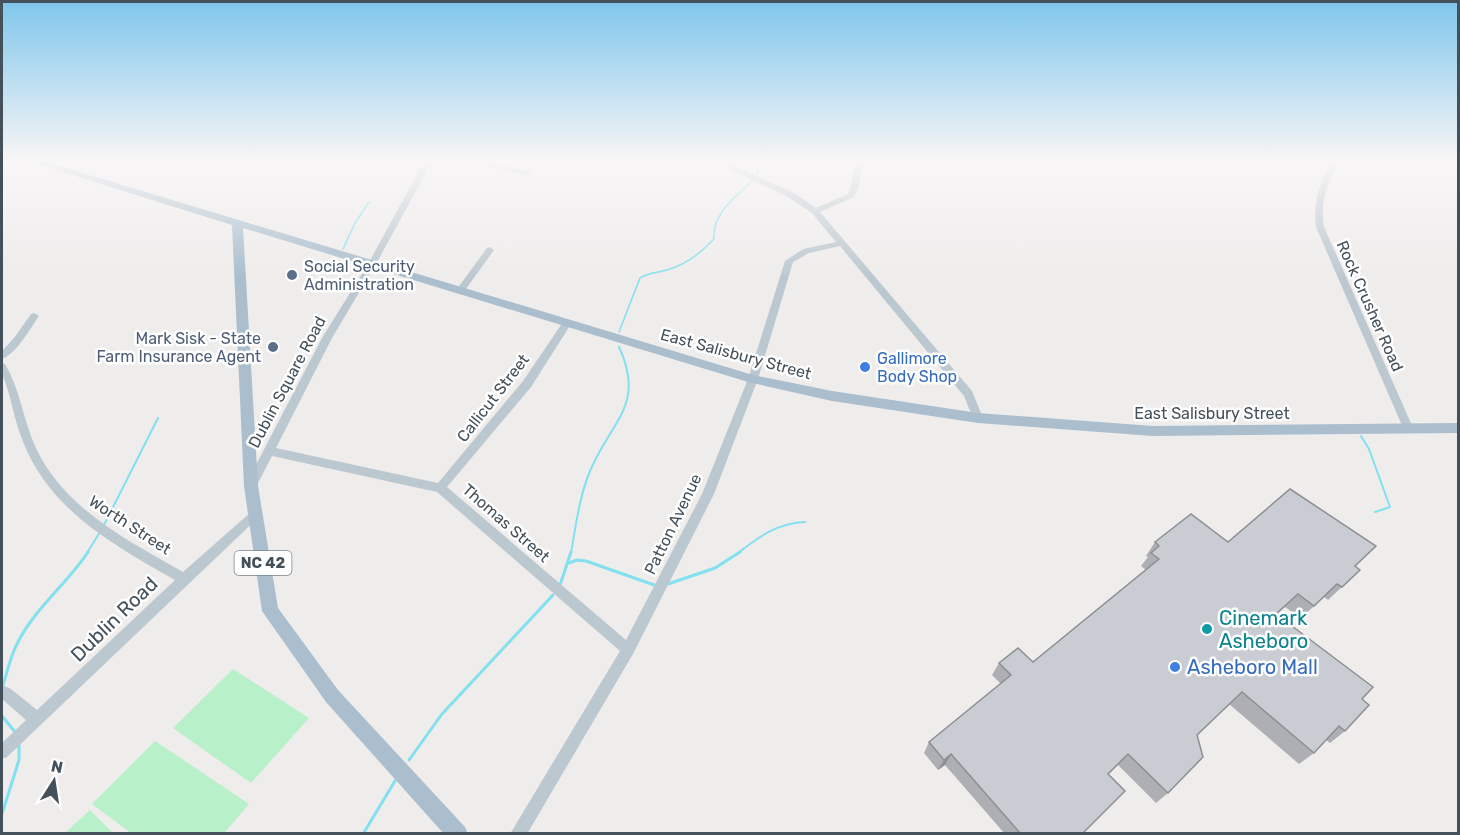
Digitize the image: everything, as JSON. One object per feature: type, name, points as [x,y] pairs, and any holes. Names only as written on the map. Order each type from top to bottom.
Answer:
[{"type":"main road","name":"East Salisbury Street","points":[[156,199],[753,379],[832,396],[978,418],[1153,431],[1458,428]]},
{"type":"main road","name":"NC 42","points":[[237,224],[251,486],[270,611],[332,696],[458,834]]},
{"type":"street","name":"Dublin Square Road","points":[[251,486],[327,338],[408,199]]},
{"type":"street","points":[[797,199],[815,210],[968,394],[978,418]]},
{"type":"street","points":[[815,210],[841,199]]},
{"type":"street","name":"Rock Crusher Road","points":[[1318,199],[1317,208],[1320,227],[1409,430]]},
{"type":"street","name":"Patton Avenue","points":[[518,834],[628,650],[708,494],[753,379],[789,261],[806,251],[843,243]]},
{"type":"street","points":[[460,291],[490,250]]},
{"type":"street","points":[[2,356],[34,316]]},
{"type":"street","name":"Callicut Street","points":[[440,488],[527,384],[566,324]]},
{"type":"street","name":"Worth Street","points":[[2,366],[32,452],[60,495],[77,511],[110,535],[184,579]]},
{"type":"street","points":[[249,459],[270,451]]},
{"type":"street","name":"Thomas Street","points":[[270,451],[440,488],[628,650]]},
{"type":"street","name":"Dublin Road","points":[[2,752],[184,579],[255,515]]},
{"type":"street","points":[[2,691],[36,718]]},
{"type":"green space","points":[[233,669],[309,718],[251,783],[173,728]]},
{"type":"green space","points":[[155,741],[249,804],[224,833],[131,833],[92,804]]},
{"type":"green space","points":[[90,810],[113,833],[65,833]]},
{"type":"building","name":"Asheboro Mall","points":[[1290,489],[1376,546],[1355,566],[1360,570],[1342,587],[1337,584],[1314,606],[1298,594],[1276,614],[1373,687],[1362,699],[1369,705],[1345,731],[1339,726],[1314,753],[1242,692],[1197,735],[1203,757],[1168,793],[1128,754],[1108,774],[1125,791],[1082,834],[1021,834],[951,754],[944,760],[929,742],[1011,675],[999,663],[1018,648],[1033,662],[1159,559],[1151,553],[1159,546],[1155,542],[1191,514],[1228,542]]},
{"type":"waterway","points":[[619,332],[640,278],[680,265],[704,249],[714,239],[717,221],[733,199]]},
{"type":"waterway","points":[[343,249],[355,223],[369,202]]},
{"type":"waterway","points":[[571,553],[586,481],[627,399],[629,384],[619,347]]},
{"type":"waterway","points":[[104,525],[158,418]]},
{"type":"waterway","points":[[1361,436],[1369,449],[1390,507],[1375,512]]},
{"type":"waterway","points":[[738,553],[761,536],[777,528],[805,522]]},
{"type":"waterway","points":[[87,553],[100,532]]},
{"type":"waterway","points":[[2,688],[12,654],[24,631],[88,552]]},
{"type":"waterway","points":[[560,585],[571,552]]},
{"type":"waterway","points":[[668,584],[715,568],[740,552]]},
{"type":"waterway","points":[[569,563],[577,560],[586,561],[657,586]]},
{"type":"waterway","points":[[409,760],[442,714],[553,595]]},
{"type":"waterway","points":[[2,716],[15,732]]},
{"type":"waterway","points":[[2,814],[19,760],[19,743]]},
{"type":"waterway","points":[[363,834],[395,781]]},
{"type":"place","name":"Social Security Administration","points":[[292,275]]},
{"type":"place","name":"Mark Sisk - State Farm Insurance Agent","points":[[273,347]]},
{"type":"place","name":"Gallimore Body Shop","points":[[865,367]]},
{"type":"place","name":"Cinemark Asheboro","points":[[1207,629]]},
{"type":"place","name":"Asheboro Mall","points":[[1175,667]]}]
